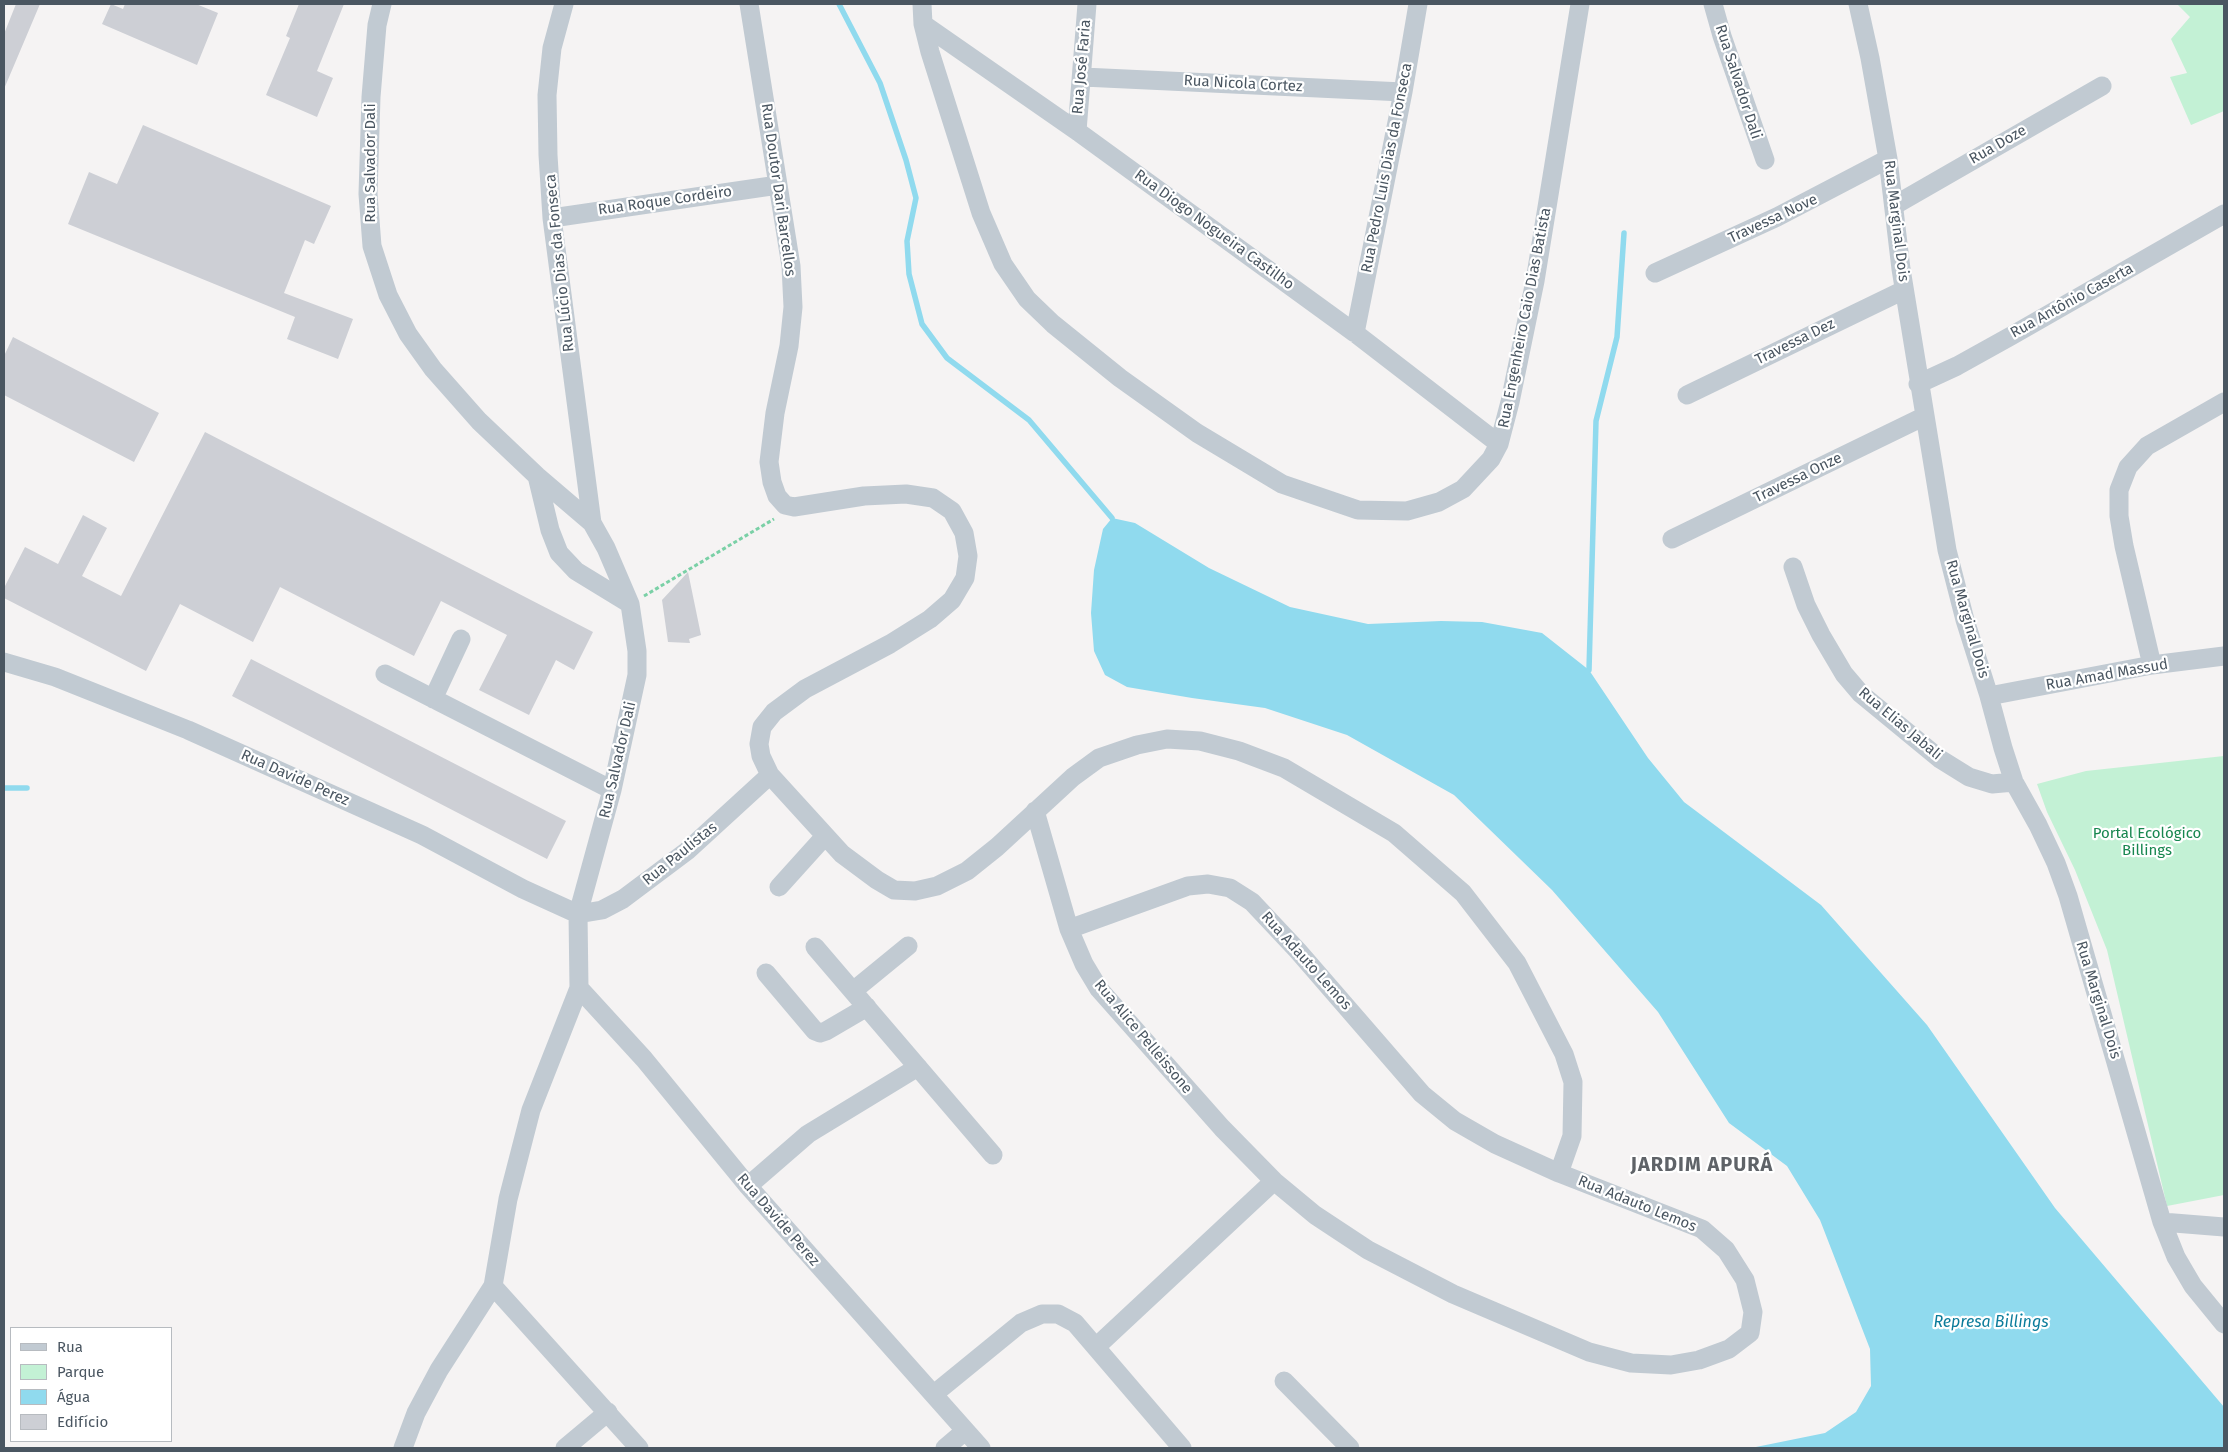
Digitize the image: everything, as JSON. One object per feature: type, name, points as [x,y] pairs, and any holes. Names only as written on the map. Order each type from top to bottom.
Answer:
[{"type":"street","name":"Rua Salvador Dali","points":[[382,4],[377,25],[371,97],[368,194],[372,246],[388,295],[408,334],[433,369],[479,421],[537,476],[585,517],[606,548],[630,604],[637,651],[637,675],[612,790],[578,914],[579,988]]},
{"type":"street","name":"Rua Lúcio Dias da Fonseca","points":[[564,4],[552,48],[546,95],[552,218],[585,517]]},
{"type":"street","name":"Rua Doutor Dari Barcellos","points":[[749,4],[788,238],[793,307],[789,346],[775,413],[769,462],[772,482],[777,496],[785,505],[794,507]]},
{"type":"street","name":"Rua Engenheiro Caio Dias Batista","points":[[922,4],[923,24],[981,213],[1003,264],[1027,300],[1120,378],[1197,433],[1282,484],[1358,510],[1407,511],[1440,502],[1463,489],[1491,459],[1499,444],[1510,402],[1535,281],[1580,4]]},
{"type":"street","name":"Rua José Faria","points":[[1077,131],[1083,77],[1087,4]]},
{"type":"street","name":"Rua Pedro Luis Dias da Fonseca","points":[[1355,332],[1403,92],[1418,4]]},
{"type":"street","name":"Rua Salvador Dali","points":[[1713,4],[1764,160]]},
{"type":"street","name":"Rua Marginal Dois","points":[[1858,4],[1870,58],[1888,159],[1918,384],[1947,550],[1965,620],[2014,782],[2038,825],[2056,863],[2065,888],[2161,1217],[2176,1257],[2193,1286],[2224,1324]]},
{"type":"street","name":"Rua Diogo Nogueira Castilho","points":[[923,24],[1077,131],[1355,332],[1499,444]]},
{"type":"street","name":"Rua Nicola Cortez","points":[[1083,77],[1403,92]]},
{"type":"street","name":"Rua Doze","points":[[1895,205],[2102,86]]},
{"type":"street","name":"Travessa Nove","points":[[1655,273],[1777,217],[1888,159]]},
{"type":"street","name":"Rua Roque Cordeiro","points":[[552,218],[778,185]]},
{"type":"street","name":"Rua Antônio Caserta","points":[[1918,384],[1988,349],[2224,214]]},
{"type":"street","name":"Travessa Dez","points":[[1687,395],[1904,290]]},
{"type":"street","points":[[2152,665],[2124,546],[2119,490],[2128,467],[2147,446],[2223,405]]},
{"type":"street","name":"Travessa Onze","points":[[1672,539],[1924,416]]},
{"type":"street","points":[[537,476],[550,530],[559,553],[576,571],[630,604]]},
{"type":"street","points":[[794,507],[864,496],[906,494],[933,498],[952,510],[964,533],[968,556],[965,578],[952,600],[930,619],[890,644],[805,689],[774,712],[762,727],[759,744],[761,756],[770,775],[842,854],[894,890],[916,891],[937,886],[967,871],[997,847],[1073,777],[1100,758],[1144,743],[1167,740],[1200,741],[1239,751],[1284,768],[1394,833],[1462,893],[1517,963],[1564,1054],[1573,1082],[1572,1136],[1559,1173]]},
{"type":"street","points":[[550,530],[565,516],[585,517]]},
{"type":"street","points":[[576,571],[591,569],[598,564],[606,548]]},
{"type":"street","name":"Rua Elias Jabali","points":[[1793,567],[1806,605],[1821,635],[1844,674],[1861,694],[1886,717],[1940,759],[1969,777],[1992,784],[2014,782]]},
{"type":"street","points":[[433,699],[461,640]]},
{"type":"street","name":"Rua Amad Massud","points":[[1989,696],[2152,665],[2224,656]]},
{"type":"street","name":"Rua Davide Perez","points":[[4,662],[55,677],[188,730],[422,834],[523,889],[578,914]]},
{"type":"street","points":[[385,674],[612,790]]},
{"type":"street","name":"Rua Paulistas","points":[[578,914],[602,910],[623,899],[687,851],[770,775]]},
{"type":"street","name":"Rua Alice Pelleissone","points":[[1035,811],[1069,929],[1084,964],[1099,989],[1222,1128],[1274,1181]]},
{"type":"street","points":[[779,887],[825,836]]},
{"type":"street","name":"Rua Adauto Lemos","points":[[1069,929],[1188,886],[1208,884],[1230,888],[1252,902],[1422,1094],[1455,1121],[1479,1135],[1559,1173],[1702,1229],[1726,1250],[1745,1280],[1753,1312],[1750,1333],[1722,1352],[1699,1360],[1671,1365],[1631,1363],[1589,1352],[1453,1294],[1368,1250],[1315,1215],[1274,1181]]},
{"type":"street","points":[[853,991],[908,946]]},
{"type":"street","points":[[815,947],[993,1155]]},
{"type":"street","points":[[766,973],[815,1031],[820,1033],[867,1007]]},
{"type":"street","points":[[403,1448],[416,1413],[439,1370],[493,1286],[508,1199],[531,1110],[579,988]]},
{"type":"street","name":"Rua Davide Perez","points":[[579,988],[644,1059],[748,1186],[981,1448]]},
{"type":"street","points":[[748,1186],[808,1134],[918,1067]]},
{"type":"street","points":[[1096,1348],[1274,1181]]},
{"type":"street","points":[[2161,1217],[2224,1227]]},
{"type":"street","points":[[493,1286],[640,1448]]},
{"type":"street","points":[[934,1394],[1021,1323],[1042,1314],[1058,1314],[1075,1323],[1182,1448]]},
{"type":"street","points":[[1284,1381],[1350,1448]]},
{"type":"street","points":[[564,1448],[608,1412]]},
{"type":"street","points":[[945,1448],[965,1431]]},
{"type":"path","points":[[630,604],[794,507]]},
{"type":"green space","points":[[2177,4],[2224,4],[2224,111],[2191,125],[2170,77],[2187,73],[2171,39],[2190,17]]},
{"type":"green space","name":"Portal Ecológico Billings","points":[[2224,756],[2224,1195],[2167,1206],[2107,950],[2075,870],[2047,812],[2037,784],[2086,771]]},
{"type":"water","name":"Represa Billings","points":[[1112,518],[1135,523],[1209,568],[1290,607],[1368,624],[1441,621],[1482,622],[1542,633],[1589,670],[1648,758],[1684,802],[1821,905],[1927,1025],[2055,1208],[2224,1407],[2224,1448],[1751,1448],[1825,1433],[1856,1412],[1871,1386],[1870,1349],[1820,1220],[1787,1166],[1729,1123],[1658,1012],[1552,890],[1454,795],[1347,735],[1265,708],[1127,687],[1105,675],[1094,651],[1091,613],[1094,570],[1103,529]]},
{"type":"building","points":[[16,4],[40,4],[4,89],[4,34]]},
{"type":"building","points":[[111,4],[123,9],[125,4],[196,4],[218,13],[197,65],[102,24]]},
{"type":"building","points":[[299,4],[344,4],[317,71],[333,78],[317,117],[266,95],[290,38],[286,36]]},
{"type":"building","points":[[143,125],[331,206],[314,244],[305,240],[284,293],[353,319],[338,359],[287,339],[295,317],[68,224],[89,172],[117,184]]},
{"type":"building","points":[[13,337],[159,413],[134,462],[4,395],[4,356]]},
{"type":"building","points":[[205,432],[593,632],[574,670],[556,660],[529,715],[479,690],[507,635],[441,601],[414,656],[280,587],[253,642],[180,604],[146,671],[4,598],[4,588],[25,547],[58,564],[83,515],[107,528],[82,576],[121,596]]},
{"type":"building","points":[[688,572],[701,635],[689,639],[690,643],[668,642],[662,600]]},
{"type":"building","points":[[251,659],[566,821],[547,859],[232,696]]},
{"type":"waterway","points":[[839,4],[880,83],[906,160],[916,198],[907,241],[909,274],[922,324],[947,358],[1029,420],[1112,518]]},
{"type":"waterway","points":[[1589,670],[1596,421],[1617,337],[1624,233]]},
{"type":"waterway","points":[[4,788],[27,788]]},
{"type":"district","name":"JARDIM APURÁ","points":[[1702,1165]]}]
